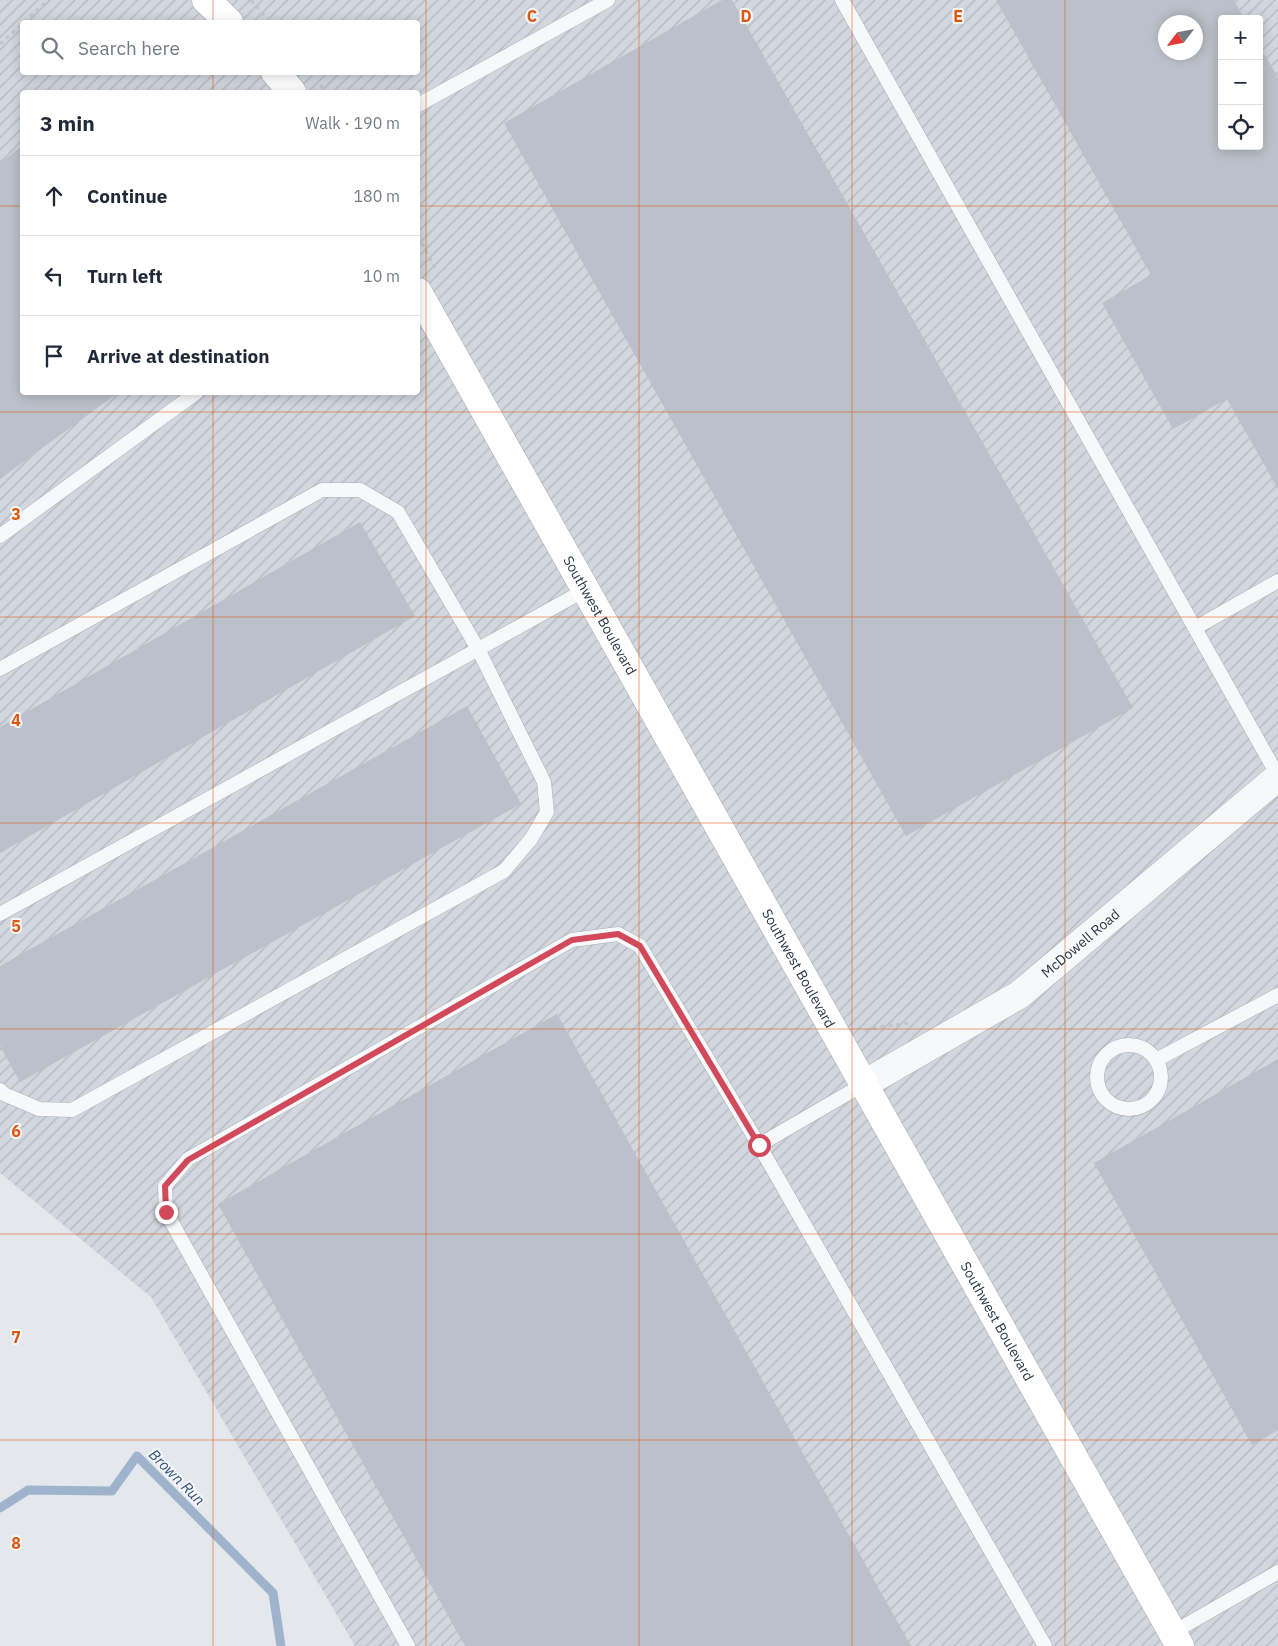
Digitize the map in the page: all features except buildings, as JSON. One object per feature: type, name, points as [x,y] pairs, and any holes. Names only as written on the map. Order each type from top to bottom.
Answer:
[{"type":"street","points":[[206,0],[227,20]]},
{"type":"street","points":[[278,75],[290,90]]},
{"type":"street","name":"Southwest Boulevard","points":[[420,296],[1176,1639]]},
{"type":"street","name":"McDowell Road","points":[[864,1084],[1019,995],[1278,777]]},
{"type":"lane","points":[[420,104],[608,0]]},
{"type":"lane","points":[[842,0],[1278,777]]},
{"type":"lane","points":[[0,536],[194,395]]},
{"type":"lane","points":[[0,669],[322,490],[360,490],[398,512],[478,649],[544,782],[547,812],[531,839],[504,871],[72,1110],[39,1110],[4,1094],[0,1090]]},
{"type":"lane","points":[[1195,628],[1278,581]]},
{"type":"lane","points":[[0,914],[585,590]]},
{"type":"lane","points":[[408,1646],[166,1212],[165,1186],[188,1160],[572,940],[618,934],[640,946],[759,1145],[1045,1646]]},
{"type":"lane","points":[[1156,1060],[1278,994]]},
{"type":"lane","points":[[1130,1044],[1150,1052],[1156,1060],[1160,1070],[1161,1081],[1157,1092],[1142,1107],[1120,1108],[1110,1104],[1102,1096],[1098,1087],[1097,1071],[1103,1057],[1110,1050],[1130,1044]]},
{"type":"lane","points":[[759,1145],[864,1084]]},
{"type":"lane","points":[[1176,1639],[1278,1572]]},
{"type":"path","points":[[26,20],[48,0]]},
{"type":"path","points":[[251,0],[268,20]]},
{"type":"path","points":[[0,44],[20,26]]},
{"type":"shaded area","points":[[0,0],[1278,0],[1278,1646],[355,1646],[151,1297],[0,1173]]},
{"type":"waterway","name":"Brown Run","points":[[0,1508],[28,1490],[112,1491],[137,1456],[273,1593],[281,1646]]},
{"type":"route","points":[[166,1212],[165,1186],[188,1160],[572,940],[618,934],[640,946],[759,1145]]}]
